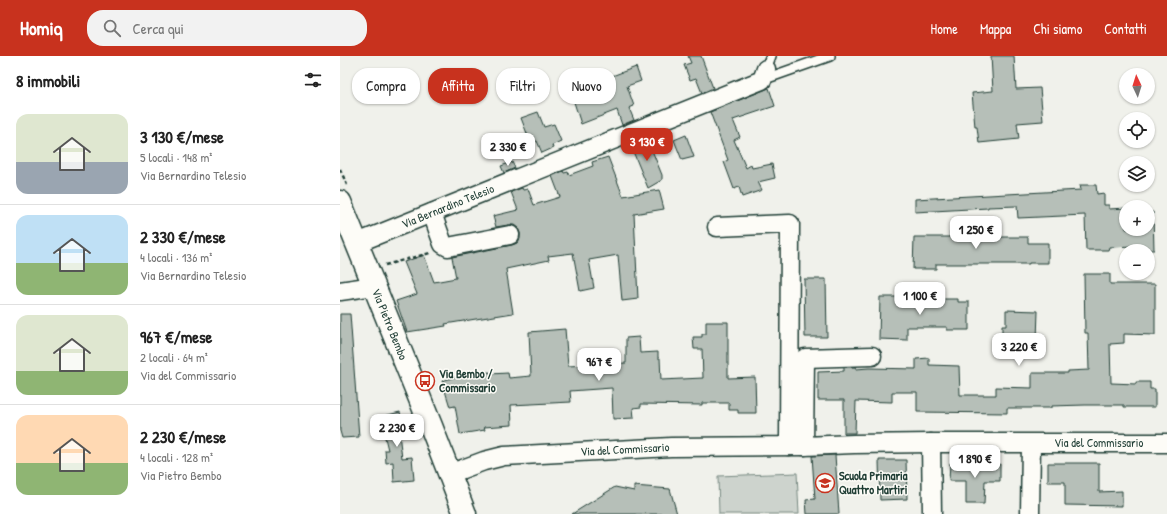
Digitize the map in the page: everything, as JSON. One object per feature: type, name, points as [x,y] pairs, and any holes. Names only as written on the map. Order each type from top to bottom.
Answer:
[{"type":"main road","name":"Via Pietro Bembo","points":[[340,202],[357,243],[377,276],[428,419],[465,514]]},
{"type":"street","name":"Via Bernardino Telesio","points":[[357,243],[432,213],[766,68]]},
{"type":"street","points":[[432,213],[443,244],[448,247],[510,235]]},
{"type":"street","points":[[717,227],[790,224],[797,446]]},
{"type":"street","points":[[340,291],[377,276]]},
{"type":"street","points":[[797,446],[805,358],[872,356]]},
{"type":"street","points":[[931,443],[932,514]]},
{"type":"street","name":"Via del Commissario","points":[[449,474],[484,461],[504,456],[671,447],[931,443],[1167,443]]},
{"type":"street","points":[[1030,444],[1030,514]]},
{"type":"lane","points":[[766,68],[830,56]]},
{"type":"path","points":[[377,276],[438,251],[445,246]]},
{"type":"shaded area","points":[[797,473],[799,514],[719,514],[718,476]]},
{"type":"building","points":[[688,56],[701,56],[713,88],[702,93],[696,78],[690,80],[684,65],[691,63]]},
{"type":"building","points":[[991,56],[1014,56],[1016,89],[1040,88],[1043,121],[1017,123],[1019,139],[979,143],[977,127],[975,127],[972,93],[993,91]]},
{"type":"building","points":[[636,67],[641,81],[627,86],[634,106],[629,108],[634,120],[622,125],[617,110],[581,124],[575,104],[616,104],[616,74]]},
{"type":"building","points":[[769,88],[775,106],[733,120],[740,137],[734,140],[746,168],[751,165],[752,168],[772,164],[775,178],[758,182],[762,190],[742,197],[739,187],[734,189],[724,162],[728,160],[710,112]]},
{"type":"building","points":[[538,112],[544,127],[554,124],[561,141],[552,145],[553,148],[542,153],[537,141],[531,144],[521,118]]},
{"type":"building","points":[[686,135],[694,157],[682,160],[674,140]]},
{"type":"building","points":[[647,138],[662,175],[662,180],[648,188],[630,144]]},
{"type":"building","points":[[608,157],[623,196],[659,190],[664,209],[634,214],[638,299],[622,301],[618,255],[589,260],[594,288],[580,291],[573,253],[548,256],[549,260],[506,269],[513,313],[407,332],[396,301],[417,294],[404,262],[424,255],[434,282],[456,278],[452,257],[512,245],[517,243],[520,239],[518,228],[514,225],[496,227],[493,216],[518,210],[511,192],[522,188],[523,190],[528,189],[534,205],[560,197],[552,176],[563,171],[564,173],[568,172],[569,175],[593,166],[592,162]]},
{"type":"building","points":[[512,162],[515,168],[504,173],[501,166]]},
{"type":"building","points":[[1080,185],[1096,185],[1097,194],[1104,193],[1104,205],[1109,205],[1109,209],[1119,208],[1119,236],[1154,236],[1154,244],[1119,244],[1119,247],[1109,247],[1108,250],[1086,250],[1085,215],[1018,218],[1017,206],[915,212],[915,199],[1081,190]]},
{"type":"building","points":[[950,231],[985,231],[985,237],[1028,237],[1028,243],[1048,243],[1048,263],[936,264],[936,269],[913,269],[914,237],[950,237]]},
{"type":"building","points":[[1084,274],[1110,274],[1110,284],[1155,284],[1155,335],[1124,334],[1124,343],[1110,344],[1111,383],[1136,384],[1136,382],[1150,382],[1150,389],[1155,389],[1155,407],[1085,405],[1051,406],[1051,408],[1007,408],[1007,413],[917,412],[917,392],[892,392],[892,402],[856,401],[855,433],[844,433],[844,400],[818,400],[818,372],[844,371],[844,367],[856,367],[856,369],[916,369],[916,359],[929,358],[929,365],[959,366],[960,395],[996,395],[996,387],[1032,388],[1032,373],[1068,373],[1068,371],[1089,370],[1088,333],[1085,333]]},
{"type":"building","points":[[804,279],[826,279],[827,337],[805,337]]},
{"type":"building","points":[[880,297],[907,297],[907,299],[958,299],[958,302],[969,302],[969,330],[947,330],[947,327],[907,327],[907,340],[879,339]]},
{"type":"building","points":[[1006,310],[1038,311],[1037,340],[1025,340],[1025,345],[1021,345],[1021,347],[1002,347],[1002,326],[1006,326]]},
{"type":"building","points":[[340,314],[350,314],[359,437],[342,438],[340,431]]},
{"type":"building","points":[[706,322],[728,322],[728,378],[755,377],[756,413],[738,413],[738,410],[729,410],[729,403],[702,403],[702,405],[641,404],[641,407],[633,408],[634,418],[613,419],[612,388],[570,391],[571,402],[511,405],[512,425],[484,427],[485,430],[460,434],[455,406],[450,407],[442,381],[465,374],[490,372],[490,374],[508,373],[509,378],[531,376],[529,332],[565,329],[568,366],[626,363],[626,338],[639,337],[640,353],[658,352],[658,358],[660,358],[661,380],[703,378],[702,349],[694,349],[693,337],[702,337],[702,334],[706,334]]},
{"type":"building","points":[[400,412],[405,433],[399,434],[402,458],[412,457],[414,480],[394,482],[393,462],[386,463],[385,450],[388,450],[380,417]]},
{"type":"building","name":"Scuola Primaria Quattro Martiri","points":[[835,455],[839,514],[807,514],[806,500],[815,499],[812,456]]},
{"type":"building","points":[[879,460],[906,460],[907,499],[880,500]]},
{"type":"building","points":[[950,463],[1000,464],[1000,481],[985,481],[984,504],[966,504],[966,481],[949,481]]},
{"type":"building","points":[[1048,463],[1099,463],[1099,492],[1122,491],[1122,506],[1065,505],[1065,482],[1048,482]]},
{"type":"building","points":[[634,486],[670,489],[677,514],[572,514],[615,487],[634,491]]},
{"type":"place","name":"Via Bembo / Commissario","points":[[425,381]]},
{"type":"place","name":"Scuola Primaria Quattro Martiri","points":[[825,483]]}]
